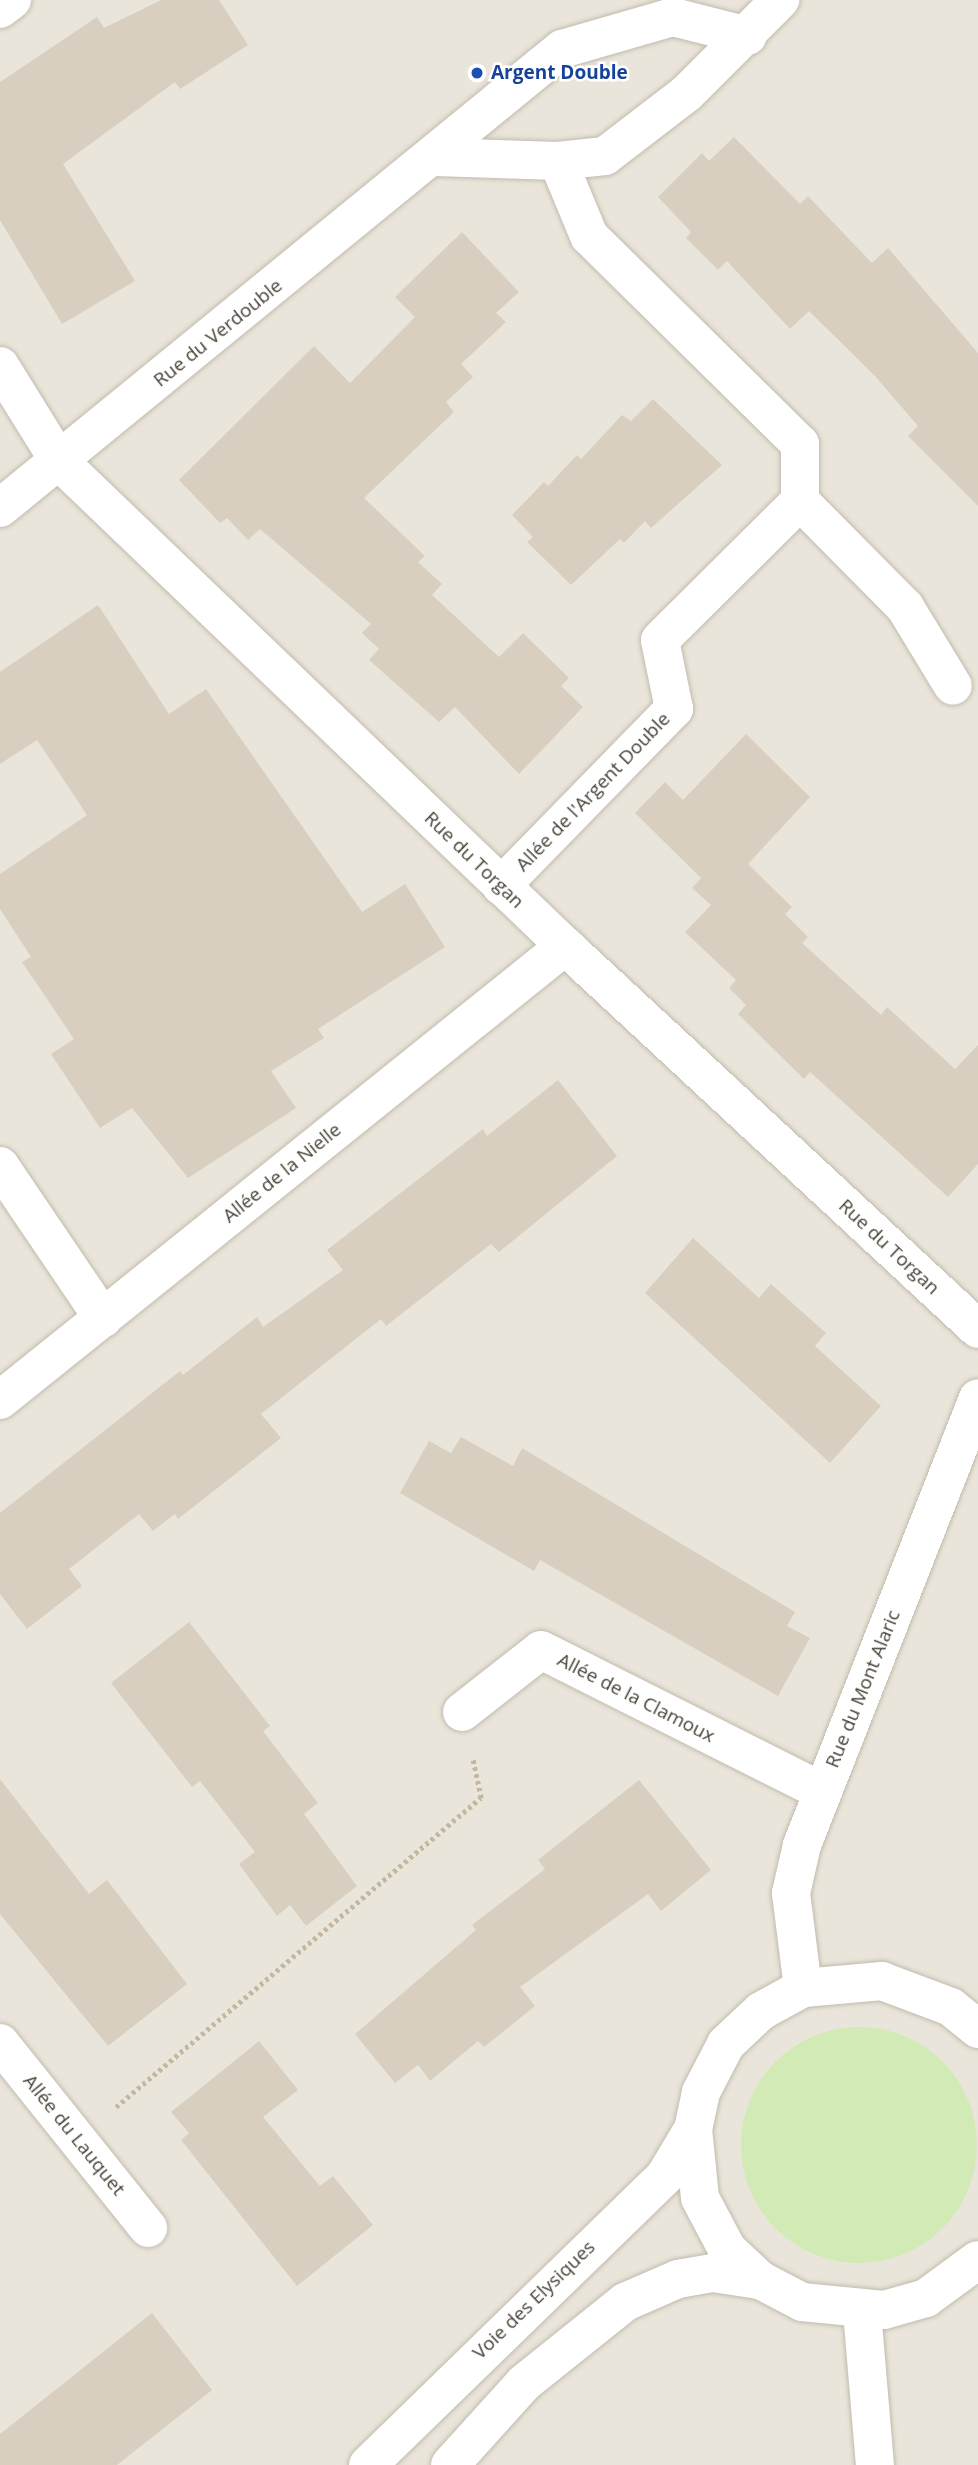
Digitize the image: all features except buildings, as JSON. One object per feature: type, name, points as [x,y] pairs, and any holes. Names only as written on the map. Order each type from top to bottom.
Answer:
[{"type":"street","points":[[0,9],[12,0]]},
{"type":"street","points":[[435,157],[558,162],[605,156],[748,36],[780,0]]},
{"type":"street","name":"Rue du Verdouble","points":[[0,508],[435,157],[562,49],[673,17],[748,36]]},
{"type":"street","points":[[558,162],[589,236],[800,444],[800,501],[905,607],[953,686]]},
{"type":"street","name":"Rue du Torgan","points":[[0,366],[59,461],[501,886],[978,1329]]},
{"type":"street","name":"Allée de l'Argent Double","points":[[501,886],[674,709],[660,640],[800,501]]},
{"type":"street","name":"Allée de la Nielle","points":[[0,1400],[565,946]]},
{"type":"street","points":[[0,1166],[103,1318]]},
{"type":"street","name":"Rue du Mont Alaric","points":[[803,1988],[791,1893],[821,1791],[978,1398]]},
{"type":"street","name":"Allée de la Clamoux","points":[[462,1712],[541,1650],[821,1791]]},
{"type":"street","points":[[969,2015],[882,1980],[803,1988],[761,2011],[726,2044],[701,2092],[693,2129],[701,2198],[727,2249],[760,2280],[802,2302],[862,2311],[926,2298],[978,2260]]},
{"type":"street","name":"Allée du Lauquet","points":[[0,2043],[148,2228]]},
{"type":"street","name":"Voie des Elysiques","points":[[368,2465],[665,2176],[693,2129]]},
{"type":"street","points":[[450,2465],[524,2383],[625,2302],[678,2279],[713,2273],[760,2280]]},
{"type":"street","points":[[862,2311],[875,2465]]},
{"type":"path","points":[[78,2139],[481,1798],[462,1712]]},
{"type":"shaded area","points":[[0,0],[978,0],[978,2465],[0,2465]]},
{"type":"green space","points":[[847,2027],[871,2027],[915,2041],[943,2061],[968,2100],[975,2122],[975,2168],[968,2190],[943,2229],[915,2249],[893,2258],[871,2263],[847,2263],[803,2249],[775,2229],[755,2201],[746,2179],[741,2157],[741,2133],[755,2089],[775,2061],[803,2041],[825,2032]]},
{"type":"place","name":"Argent Double","points":[[477,73]]}]
